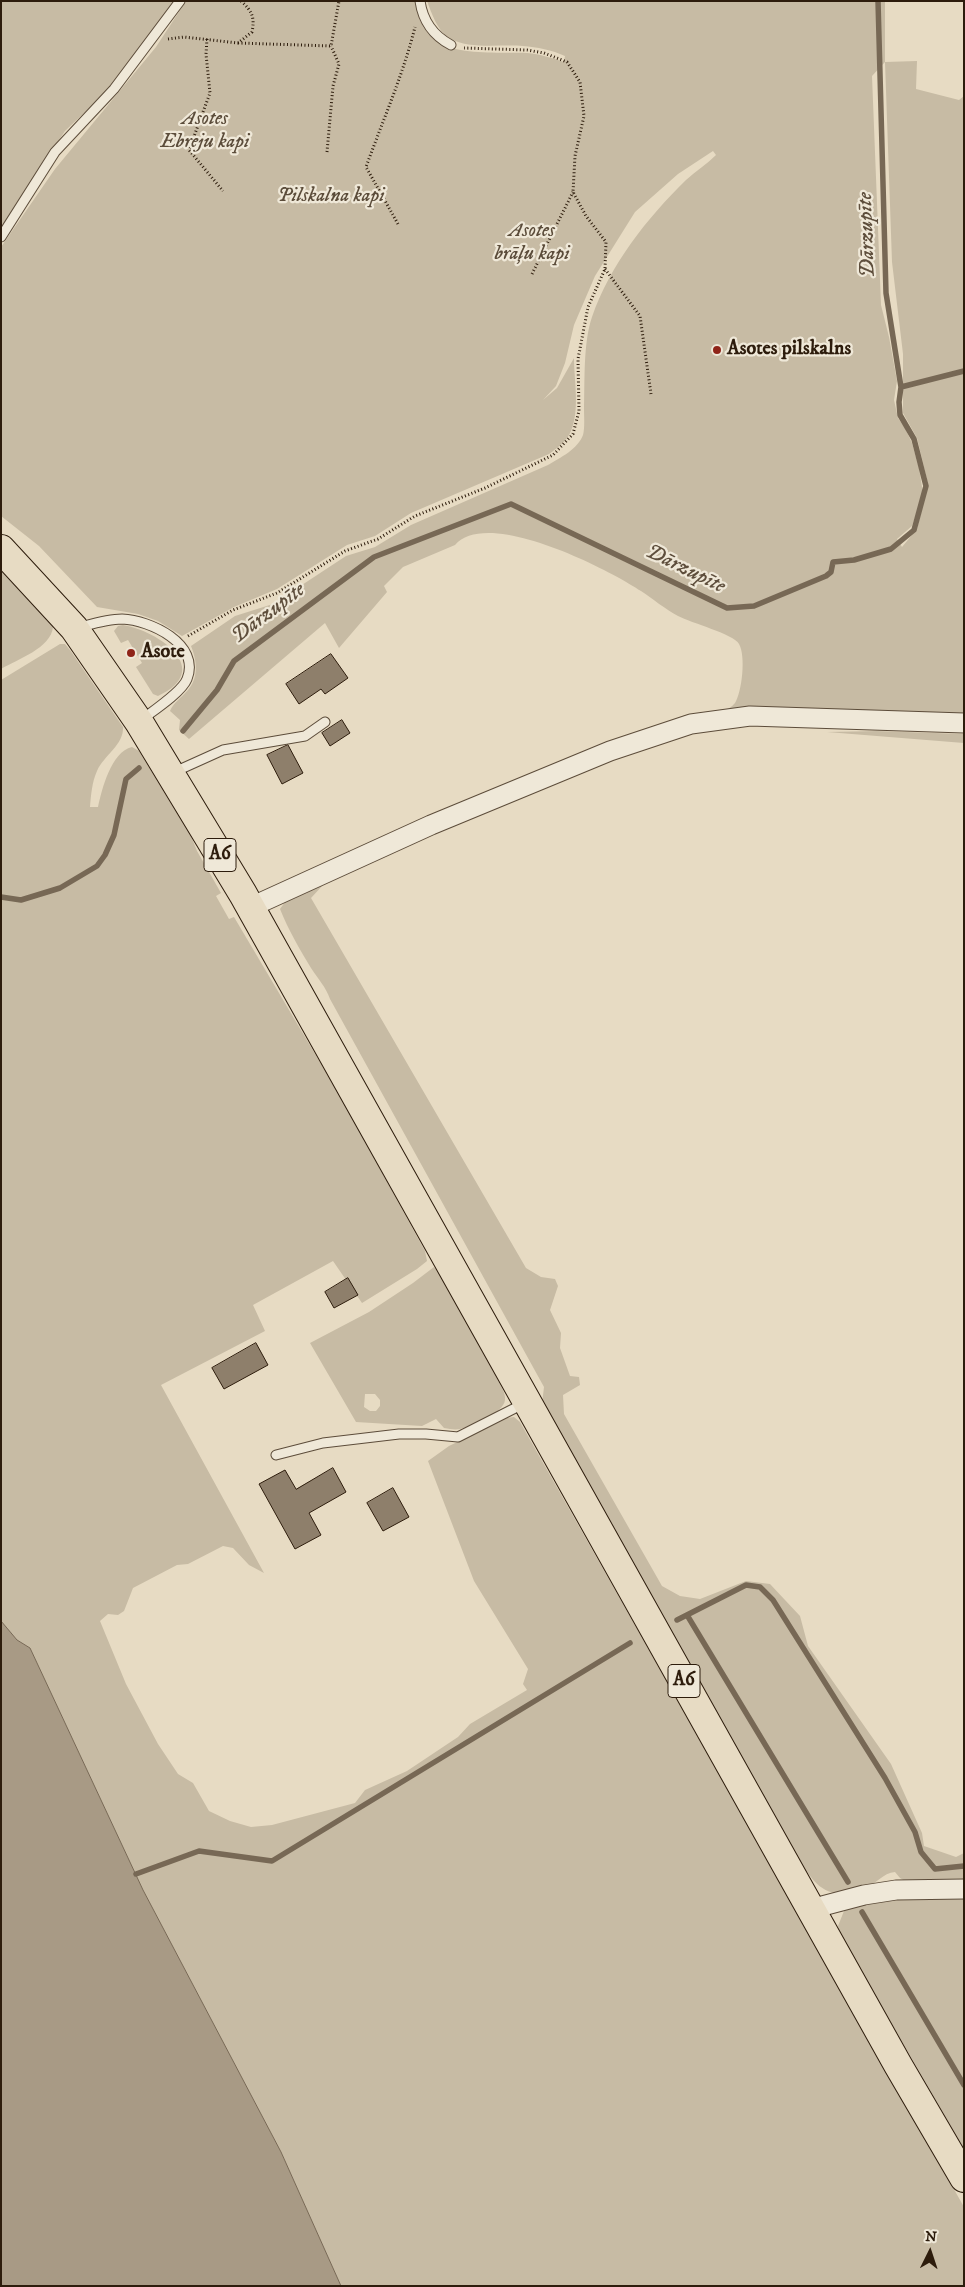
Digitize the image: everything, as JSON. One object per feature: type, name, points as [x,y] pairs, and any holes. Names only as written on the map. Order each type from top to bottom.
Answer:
[{"type":"highway","name":"A6","points":[[1,549],[74,628],[139,722],[251,908],[811,1909],[964,2178]]},
{"type":"street","points":[[251,908],[448,817],[610,751],[691,724],[750,716],[964,723]]},
{"type":"street","points":[[811,1909],[864,1895],[896,1890],[964,1889]]},
{"type":"lane","points":[[1,237],[55,152],[114,89],[180,1]]},
{"type":"lane","points":[[421,3],[426,21],[432,31],[440,39],[451,45]]},
{"type":"lane","points":[[74,628],[110,620],[132,620],[155,627],[177,643],[184,651],[189,661],[187,678],[184,685],[139,722]]},
{"type":"lane","points":[[171,773],[223,750],[305,736],[325,722]]},
{"type":"lane","points":[[276,1455],[323,1443],[400,1434],[458,1437],[528,1402]]},
{"type":"path","points":[[238,42],[252,32],[254,21],[251,9],[241,1]]},
{"type":"path","points":[[327,152],[333,86],[339,64],[331,46],[339,1]]},
{"type":"path","points":[[398,224],[366,167],[389,103],[406,64],[421,3]]},
{"type":"path","points":[[152,40],[184,37],[238,42],[331,46]]},
{"type":"path","points":[[207,40],[210,93],[189,150],[223,191]]},
{"type":"path","points":[[451,45],[478,49],[527,50],[556,57],[566,62],[580,82],[584,98],[584,116],[575,156],[573,192],[532,274]]},
{"type":"path","points":[[177,643],[233,610],[277,593],[345,551],[378,538],[415,516],[485,488],[553,455],[574,434],[579,411],[578,359],[588,307],[605,269],[606,242],[586,216],[573,192]]},
{"type":"path","points":[[543,252],[553,257]]},
{"type":"path","points":[[605,269],[640,316],[651,394]]},
{"type":"green space","points":[[1,1],[176,1],[106,92],[65,131],[31,181],[1,231]]},
{"type":"green space","points":[[186,1],[416,1],[420,21],[429,35],[442,44],[474,52],[546,56],[564,62],[565,56],[539,48],[528,46],[485,46],[457,42],[441,31],[427,1],[885,1],[885,62],[917,61],[916,89],[959,100],[964,96],[964,718],[723,712],[735,703],[741,683],[742,657],[739,644],[735,640],[678,616],[625,581],[576,557],[519,537],[493,533],[471,535],[455,545],[403,567],[384,586],[387,592],[339,648],[325,623],[189,739],[179,730],[180,720],[170,711],[194,680],[196,663],[191,646],[235,616],[273,604],[346,556],[375,547],[411,525],[548,465],[577,445],[581,440],[584,429],[585,362],[589,327],[609,279],[631,243],[657,210],[686,180],[716,155],[713,151],[678,174],[635,212],[595,276],[574,325],[565,363],[556,386],[543,400],[557,388],[574,358],[576,395],[574,423],[562,444],[549,454],[411,513],[375,536],[347,545],[277,589],[234,607],[182,636],[158,621],[138,614],[97,607],[39,546],[1,516],[1,247],[55,169],[156,47]],"holes":[[[885,62],[892,262],[903,354],[903,413],[917,438],[928,484],[917,529],[902,547],[897,539],[912,526],[923,493],[912,443],[898,418],[894,400],[897,381],[881,305],[872,76]]]},
{"type":"green space","points":[[1,570],[53,627],[51,634],[40,647],[1,669]]},
{"type":"green space","points":[[123,625],[152,635],[165,643],[175,653],[181,664],[182,675],[174,686],[158,696],[153,694],[136,667],[142,663],[128,640],[121,643],[114,631],[118,626]]},
{"type":"green space","points":[[60,644],[65,644],[70,650],[123,727],[117,745],[97,771],[90,807],[98,807],[109,772],[118,756],[132,747],[139,751],[191,836],[197,851],[221,893],[216,896],[229,919],[234,917],[340,1096],[425,1251],[427,1261],[362,1303],[333,1261],[253,1305],[265,1331],[161,1385],[264,1573],[249,1565],[233,1548],[223,1546],[188,1564],[177,1565],[133,1588],[124,1611],[118,1615],[108,1614],[100,1621],[126,1684],[158,1744],[178,1774],[193,1783],[209,1811],[230,1821],[251,1827],[272,1825],[355,1803],[365,1790],[407,1771],[458,1737],[470,1724],[527,1690],[523,1684],[528,1669],[474,1581],[428,1461],[449,1446],[507,1418],[514,1417],[520,1422],[964,2207],[964,2286],[341,2286],[281,2152],[143,1890],[30,1648],[17,1640],[1,1621],[1,680]]},
{"type":"green space","points":[[877,731],[964,734],[964,743],[827,732]]},
{"type":"green space","points":[[323,885],[311,898],[526,1268],[541,1277],[555,1279],[558,1286],[550,1310],[561,1333],[560,1348],[570,1376],[579,1377],[580,1385],[563,1395],[564,1414],[662,1586],[680,1596],[700,1599],[746,1581],[770,1584],[800,1616],[808,1646],[891,1764],[922,1833],[924,1846],[956,1857],[964,1853],[964,1882],[907,1882],[895,1872],[887,1874],[865,1888],[839,1893],[820,1887],[806,1871],[542,1404],[544,1387],[326,991],[294,939],[280,909],[287,899]]},
{"type":"green space","points":[[434,1267],[438,1271],[504,1392],[505,1400],[499,1410],[472,1425],[460,1429],[444,1428],[436,1419],[422,1426],[356,1422],[310,1343],[369,1312]],"holes":[[[365,1394],[375,1394],[380,1400],[380,1406],[376,1411],[370,1411],[364,1407]]]},
{"type":"green space","points":[[964,1896],[964,2149],[841,1936],[838,1926],[844,1911],[867,1901]]},
{"type":"shaded area","points":[[1,1621],[17,1640],[30,1648],[143,1890],[281,2152],[341,2286],[1,2286]]},
{"type":"building","points":[[331,654],[348,678],[325,694],[321,689],[299,704],[286,684]]},
{"type":"building","points":[[342,720],[350,733],[330,746],[322,733]]},
{"type":"building","points":[[288,745],[303,773],[282,784],[267,755]]},
{"type":"building","points":[[348,1278],[358,1295],[334,1308],[325,1292]]},
{"type":"building","points":[[256,1343],[268,1365],[224,1389],[212,1368]]},
{"type":"building","points":[[333,1468],[346,1492],[309,1513],[321,1535],[295,1549],[259,1484],[285,1470],[296,1489]]},
{"type":"building","points":[[393,1488],[409,1517],[383,1531],[367,1503]]},
{"type":"waterway","name":"Dārzupīte","points":[[183,731],[217,690],[234,661],[374,557],[511,504],[727,608],[754,606],[826,576],[831,572],[833,562],[854,560],[891,549],[914,530],[926,486],[914,439],[900,415],[901,387],[886,293],[878,1]]},
{"type":"waterway","points":[[901,387],[964,371]]},
{"type":"waterway","name":"Dārzupīte","points":[[1,897],[21,900],[60,888],[97,866],[105,855],[114,835],[126,779],[139,768]]},
{"type":"waterway","points":[[677,1620],[746,1585],[760,1587],[773,1600],[885,1778],[915,1832],[921,1852],[935,1869],[964,1866]]},
{"type":"waterway","points":[[687,1615],[848,1882]]},
{"type":"waterway","points":[[136,1874],[199,1851],[272,1861],[630,1643]]},
{"type":"waterway","points":[[862,1912],[964,2085]]},
{"type":"place","name":"Asotes pilskalns","points":[[717,350]]},
{"type":"place","name":"Asote","points":[[131,653]]},
{"type":"park label","name":"Asotes Ebreju kapi","points":[[205,132]]},
{"type":"park label","name":"Pilskalna kapi","points":[[331,197]]},
{"type":"park label","name":"Asotes brāļu kapi","points":[[532,244]]}]
